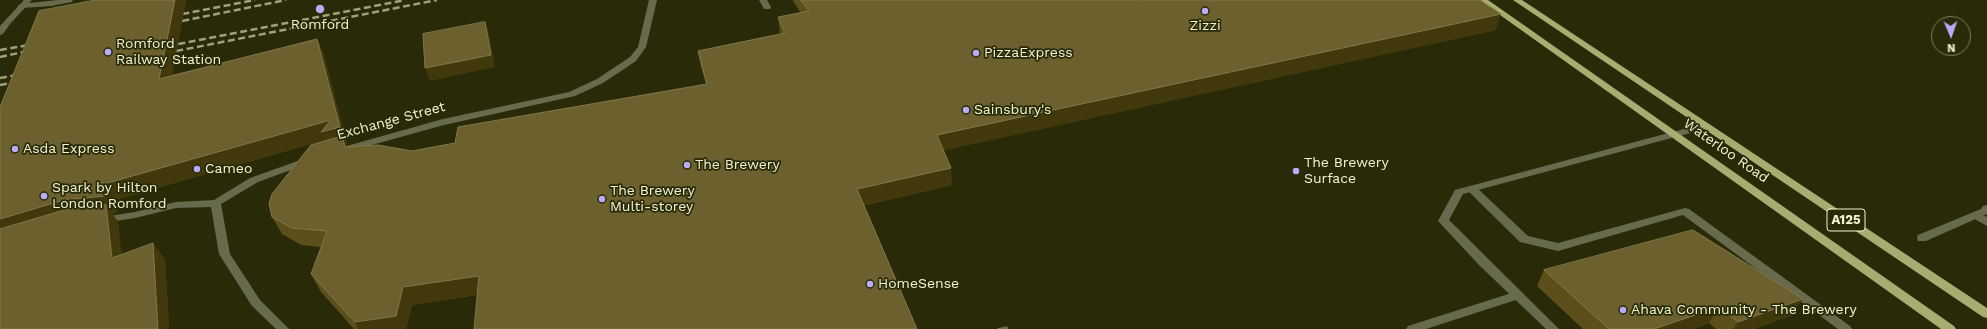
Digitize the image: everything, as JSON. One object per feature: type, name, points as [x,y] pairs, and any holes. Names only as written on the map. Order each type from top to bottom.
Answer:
[{"type":"main road","name":"Waterloo Road","points":[[1483,0],[1676,134],[1950,329]]},
{"type":"main road","name":"Waterloo Road","points":[[1517,0],[1987,314]]},
{"type":"street","points":[[0,32],[21,6],[28,0]]},
{"type":"street","points":[[21,6],[51,4],[69,0]]},
{"type":"street","name":"Exchange Street","points":[[330,153],[443,122],[572,94],[600,81],[633,59],[642,47],[653,0]]},
{"type":"street","points":[[1553,329],[1443,221],[1459,192],[1705,126]]},
{"type":"street","points":[[91,221],[135,215],[176,205],[216,203],[254,180],[316,158]]},
{"type":"street","points":[[1472,189],[1524,240],[1558,247],[1686,211],[1846,329]]},
{"type":"street","points":[[216,203],[225,254],[256,303],[283,329]]},
{"type":"street","points":[[1922,238],[1975,215],[1987,208]]},
{"type":"street","points":[[1975,215],[1987,222]]},
{"type":"street","points":[[1412,329],[1518,295]]},
{"type":"building","points":[[96,0],[175,0],[159,79],[317,39],[340,127],[321,132],[331,120],[104,184],[105,196],[64,200],[0,219],[0,107],[39,11]]},
{"type":"building","name":"The Brewery","points":[[801,0],[1480,0],[1501,14],[937,135],[951,168],[857,189],[917,329],[474,329],[479,276],[403,287],[396,316],[355,322],[311,274],[327,231],[292,228],[272,217],[269,204],[272,194],[311,145],[342,136],[345,147],[378,145],[412,151],[455,143],[458,127],[707,84],[698,51],[785,33],[778,17],[809,11]]},
{"type":"building","points":[[485,22],[491,55],[425,68],[423,34]]},
{"type":"building","points":[[106,205],[112,258],[153,243],[158,329],[0,329],[0,229],[64,210]]},
{"type":"building","points":[[1693,230],[1803,299],[1738,322],[1719,307],[1654,329],[1609,329],[1544,270]]},
{"type":"railway","points":[[172,16],[255,0]]},
{"type":"railway","points":[[172,23],[286,0]]},
{"type":"railway","points":[[168,46],[405,0]]},
{"type":"railway","points":[[166,53],[437,0]]},
{"type":"railway","points":[[0,50],[35,44]]},
{"type":"railway","points":[[0,57],[33,50]]},
{"type":"railway","points":[[0,78],[22,74]]},
{"type":"railway","points":[[0,85],[21,81]]},
{"type":"place","name":"Romford","points":[[320,9]]},
{"type":"place","name":"Zizzi","points":[[1205,11]]},
{"type":"place","name":"Romford Railway Station","points":[[108,52]]},
{"type":"place","name":"PizzaExpress","points":[[976,53]]},
{"type":"place","name":"Sainsbury's","points":[[966,110]]},
{"type":"place","name":"Asda Express","points":[[15,149]]},
{"type":"place","name":"The Brewery","points":[[687,165]]},
{"type":"place","name":"Cameo","points":[[197,169]]},
{"type":"place","name":"The Brewery Surface","points":[[1296,171]]},
{"type":"place","name":"Spark by Hilton London Romford","points":[[44,196]]},
{"type":"place","name":"The Brewery Multi-storey","points":[[602,199]]},
{"type":"place","name":"HomeSense","points":[[870,284]]},
{"type":"place","name":"Ahava Community - The Brewery","points":[[1623,310]]}]
